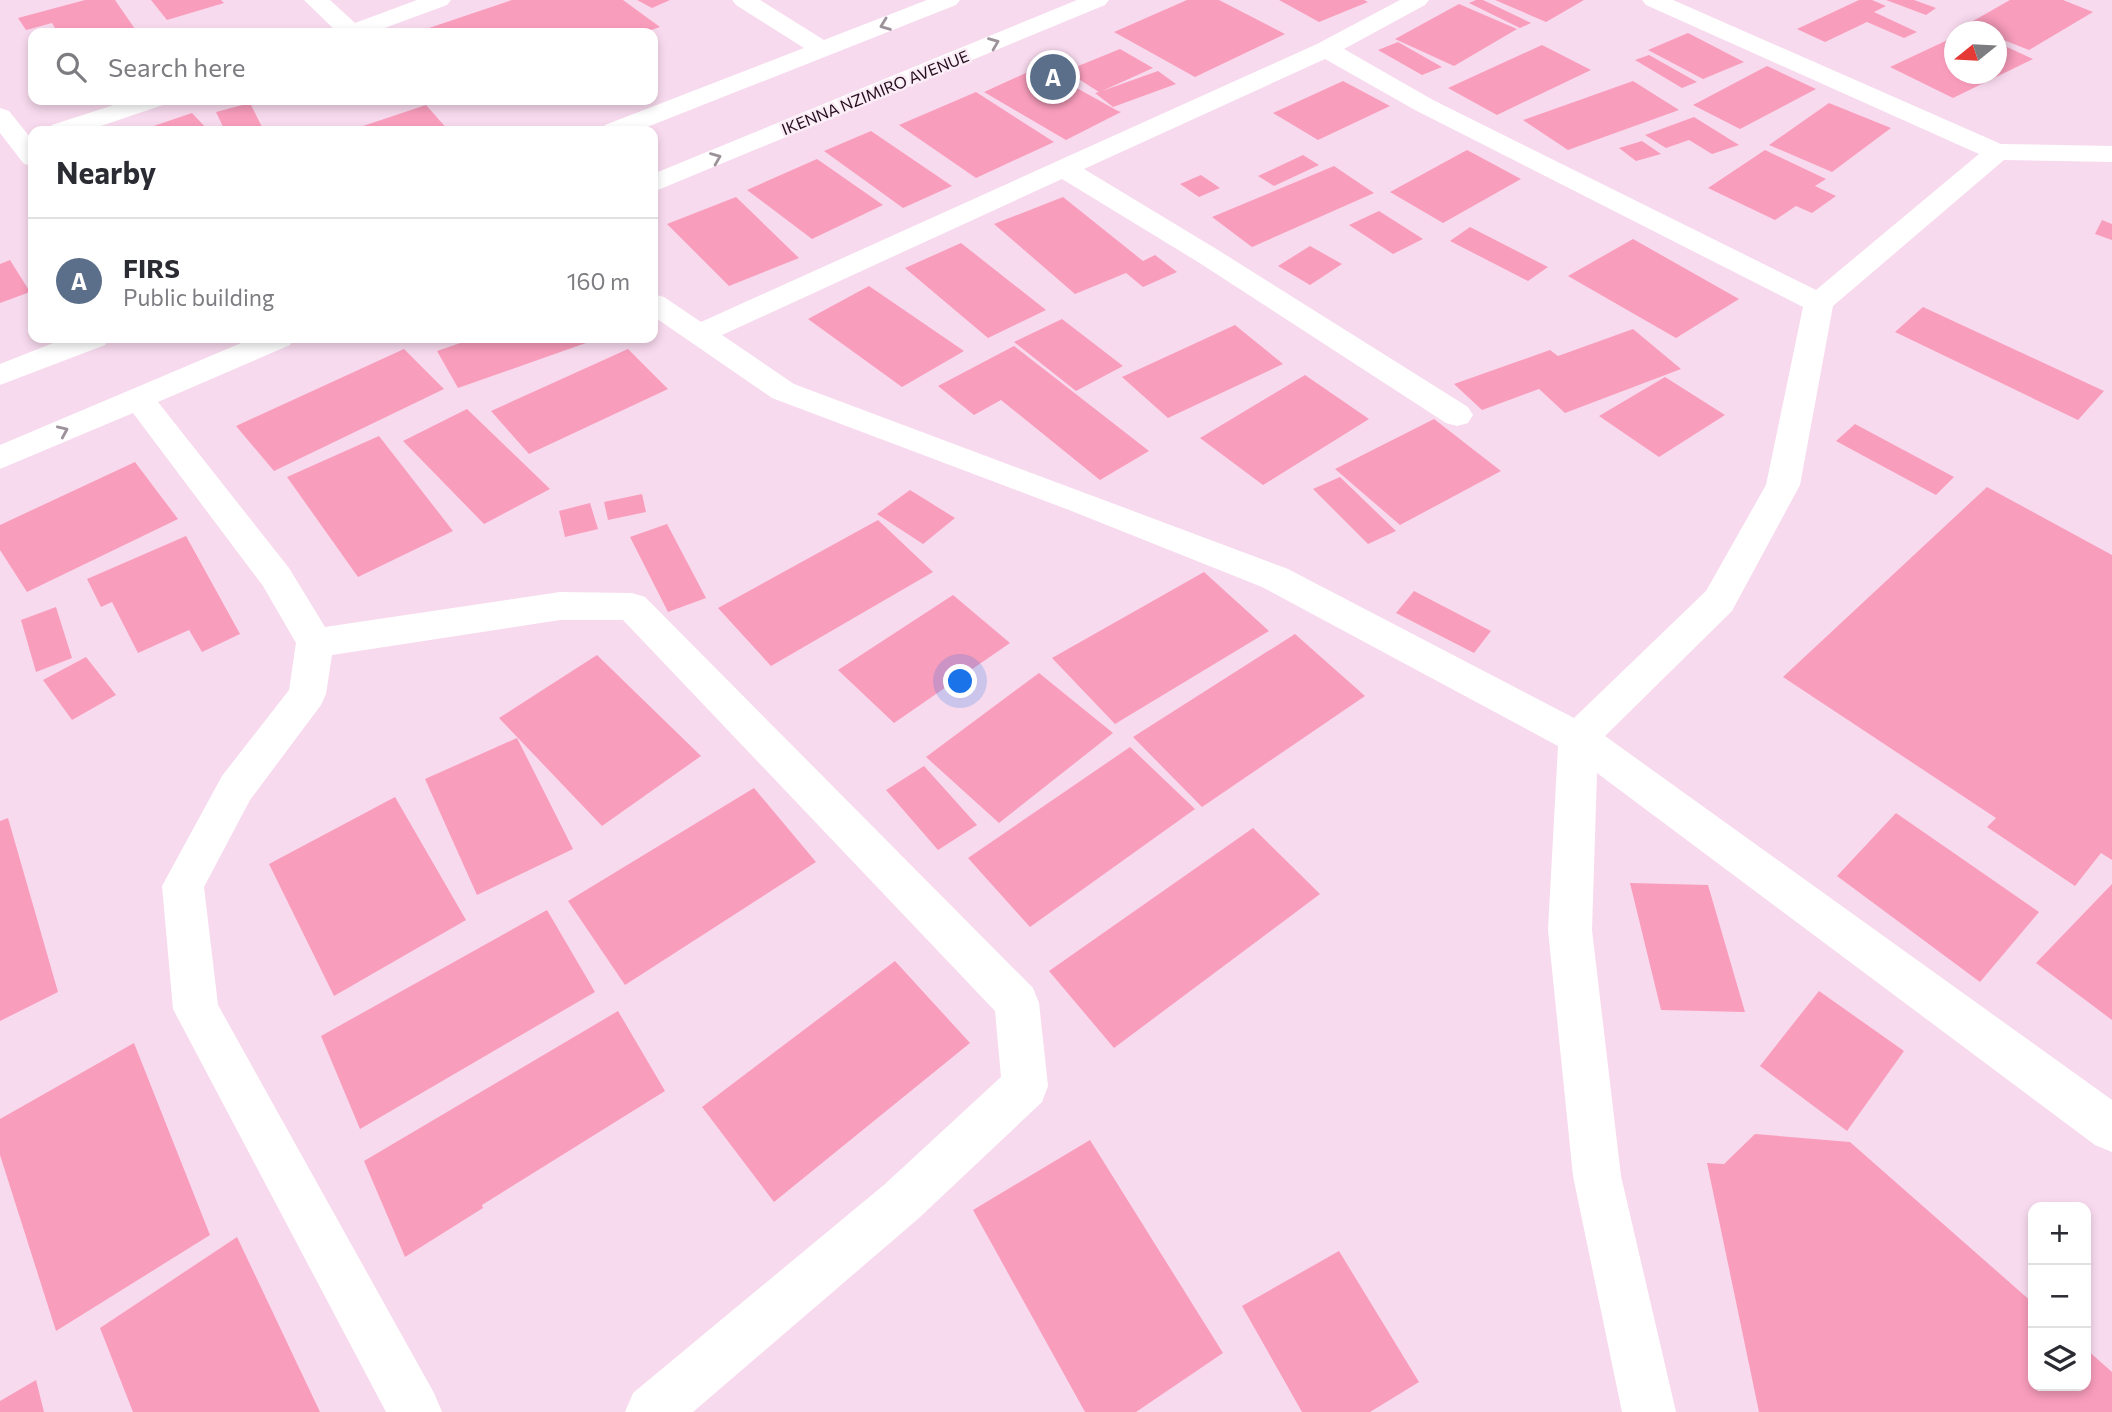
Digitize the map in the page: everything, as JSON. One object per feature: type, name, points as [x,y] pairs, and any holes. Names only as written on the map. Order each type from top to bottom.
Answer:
[{"type":"street","points":[[316,0],[346,28]]},
{"type":"street","points":[[364,28],[439,0]]},
{"type":"street","points":[[744,0],[822,49]]},
{"type":"street","points":[[627,126],[948,0]]},
{"type":"street","name":"IKENNA NZIMIRO AVENUE","points":[[658,182],[1097,0]]},
{"type":"street","points":[[699,334],[1326,49],[1417,0]]},
{"type":"street","points":[[1654,0],[1997,152],[2112,154]]},
{"type":"street","points":[[1326,49],[1436,111],[1819,303]]},
{"type":"street","points":[[76,126],[139,105]]},
{"type":"street","points":[[0,116],[28,146]]},
{"type":"street","points":[[1649,1412],[1597,1176],[1570,930],[1578,738],[1719,601],[1783,485],[1819,303],[1997,152]]},
{"type":"street","points":[[1064,169],[1208,256],[1457,415]]},
{"type":"street","points":[[658,306],[783,391],[1275,578],[1578,738],[2112,1129]]},
{"type":"street","points":[[0,375],[81,343]]},
{"type":"street","points":[[0,458],[267,343]]},
{"type":"street","points":[[138,398],[276,577],[315,643],[307,694],[236,788],[183,886],[197,1009],[415,1412]]},
{"type":"street","points":[[315,643],[560,606],[632,607],[1017,1003],[1025,1086],[902,1201],[652,1412]]},
{"type":"building","points":[[85,0],[115,0],[134,28],[55,28],[52,23],[26,30],[18,18]]},
{"type":"building","points":[[151,0],[221,0],[224,3],[167,20]]},
{"type":"building","points":[[512,0],[623,0],[660,27],[657,28],[429,28]]},
{"type":"building","points":[[637,0],[670,0],[652,8]]},
{"type":"building","points":[[1187,0],[1219,0],[1285,34],[1195,77],[1114,32]]},
{"type":"building","points":[[1279,0],[1364,0],[1368,2],[1319,22]]},
{"type":"building","points":[[1483,0],[1531,23],[1520,28],[1469,3]]},
{"type":"building","points":[[1495,0],[1584,0],[1546,22]]},
{"type":"building","points":[[1859,0],[1872,0],[1886,6],[1874,12],[1917,32],[1904,38],[1867,22],[1825,42],[1797,29]]},
{"type":"building","points":[[1886,0],[1914,0],[1936,8],[1926,15]]},
{"type":"building","points":[[2010,0],[2063,0],[2093,12],[2029,50],[2007,41],[2007,21],[1973,21]]},
{"type":"building","points":[[1459,4],[1517,29],[1454,66],[1395,39]]},
{"type":"building","points":[[1688,33],[1744,62],[1703,79],[1648,50]]},
{"type":"building","points":[[1398,42],[1442,67],[1422,75],[1378,50]]},
{"type":"building","points":[[1944,42],[1944,84],[1982,84],[1953,98],[1890,67]]},
{"type":"building","points":[[1542,45],[1591,70],[1497,115],[1448,88]]},
{"type":"building","points":[[2007,47],[2033,59],[2007,72]]},
{"type":"building","points":[[1120,49],[1153,68],[1102,91],[1158,71],[1176,84],[1113,107],[1095,93],[1099,92],[1066,71]]},
{"type":"building","points":[[1649,55],[1697,82],[1682,88],[1635,60]]},
{"type":"building","points":[[1767,66],[1816,89],[1740,129],[1693,105]]},
{"type":"building","points":[[1039,67],[1121,112],[1066,140],[984,92]]},
{"type":"building","points":[[1343,81],[1390,106],[1318,140],[1273,113]]},
{"type":"building","points":[[1633,81],[1679,110],[1568,150],[1523,120]]},
{"type":"building","points":[[976,92],[1054,142],[976,178],[899,125]]},
{"type":"building","points":[[1829,103],[1891,128],[1832,172],[1769,145]]},
{"type":"building","points":[[251,105],[262,126],[223,126],[216,112]]},
{"type":"building","points":[[426,105],[445,126],[363,126]]},
{"type":"building","points":[[192,113],[204,126],[154,126]]},
{"type":"building","points":[[1694,117],[1739,145],[1712,154],[1689,140],[1666,148],[1645,135]]},
{"type":"building","points":[[871,131],[952,186],[903,208],[824,151]]},
{"type":"building","points":[[1642,141],[1661,154],[1636,161],[1619,148]]},
{"type":"building","points":[[1467,150],[1521,179],[1443,223],[1390,192]]},
{"type":"building","points":[[1765,150],[1826,179],[1815,186],[1836,196],[1812,213],[1796,206],[1775,220],[1708,188]]},
{"type":"building","points":[[1303,155],[1319,165],[1274,186],[1258,176]]},
{"type":"building","points":[[817,159],[883,205],[812,239],[747,190]]},
{"type":"building","points":[[1334,166],[1374,193],[1252,247],[1212,217]]},
{"type":"building","points":[[1201,175],[1220,188],[1199,197],[1180,184]]},
{"type":"building","points":[[736,197],[799,258],[729,286],[667,224]]},
{"type":"building","points":[[1063,197],[1143,261],[1155,255],[1177,272],[1143,287],[1126,273],[1075,294],[994,224]]},
{"type":"building","points":[[1379,211],[1423,239],[1393,254],[1349,225]]},
{"type":"building","points":[[2102,220],[2112,224],[2112,240],[2095,234]]},
{"type":"building","points":[[1470,227],[1548,267],[1528,281],[1450,241]]},
{"type":"building","points":[[1633,239],[1739,299],[1676,338],[1568,276]]},
{"type":"building","points":[[961,243],[1046,310],[988,338],[905,268]]},
{"type":"building","points":[[1310,246],[1342,264],[1310,285],[1278,266]]},
{"type":"building","points":[[10,260],[28,293],[0,303],[0,264]]},
{"type":"building","points":[[869,286],[964,351],[902,387],[808,319]]},
{"type":"building","points":[[1923,307],[2104,391],[2078,420],[1895,332]]},
{"type":"building","points":[[1062,319],[1123,366],[1076,391],[1014,342]]},
{"type":"building","points":[[1235,325],[1283,364],[1168,418],[1122,377]]},
{"type":"building","points":[[1633,329],[1681,369],[1565,413],[1539,389],[1482,410],[1454,384],[1550,350],[1558,356]]},
{"type":"building","points":[[460,343],[586,343],[458,388],[437,351]]},
{"type":"building","points":[[1014,346],[1149,451],[1100,480],[1001,400],[974,415],[938,386]]},
{"type":"building","points":[[404,349],[444,389],[274,471],[236,426]]},
{"type":"building","points":[[628,349],[668,389],[529,454],[491,411]]},
{"type":"building","points":[[1305,375],[1369,419],[1263,485],[1200,438]]},
{"type":"building","points":[[1665,377],[1725,415],[1659,457],[1599,416]]},
{"type":"building","points":[[467,409],[550,489],[484,524],[403,441]]},
{"type":"building","points":[[1434,419],[1501,471],[1400,525],[1335,469]]},
{"type":"building","points":[[1855,424],[1954,477],[1936,495],[1836,441]]},
{"type":"building","points":[[379,436],[453,531],[358,577],[287,477]]},
{"type":"building","points":[[135,462],[178,519],[27,592],[0,550],[0,525]]},
{"type":"building","points":[[1340,477],[1396,531],[1368,544],[1313,489]]},
{"type":"building","points":[[1987,487],[2112,555],[2112,860],[2101,853],[2075,886],[1987,827],[1996,818],[1783,677]]},
{"type":"building","points":[[910,490],[955,518],[923,544],[877,514]]},
{"type":"building","points":[[642,494],[646,512],[608,520],[604,502]]},
{"type":"building","points":[[590,503],[598,529],[565,537],[559,511]]},
{"type":"building","points":[[878,520],[933,572],[771,666],[718,608]]},
{"type":"building","points":[[667,524],[706,598],[668,612],[630,537]]},
{"type":"building","points":[[186,536],[240,634],[202,652],[189,630],[138,653],[112,602],[101,607],[87,579]]},
{"type":"building","points":[[1204,572],[1269,631],[1115,724],[1052,658]]},
{"type":"building","points":[[1414,591],[1491,631],[1474,653],[1396,613]]},
{"type":"building","points":[[953,595],[1010,643],[894,723],[838,670]]},
{"type":"building","points":[[56,607],[72,658],[36,672],[21,620]]},
{"type":"building","points":[[1295,634],[1365,696],[1202,807],[1133,737]]},
{"type":"building","points":[[597,655],[701,756],[602,826],[499,718]]},
{"type":"building","points":[[86,657],[116,695],[72,720],[43,680]]},
{"type":"building","points":[[1039,673],[1113,733],[999,823],[926,757]]},
{"type":"building","points":[[517,738],[573,849],[477,895],[425,779]]},
{"type":"building","points":[[1130,747],[1195,809],[1030,927],[968,858]]},
{"type":"building","points":[[924,766],[977,825],[938,850],[886,790]]},
{"type":"building","points":[[754,788],[816,862],[625,985],[568,901]]},
{"type":"building","points":[[395,797],[466,920],[334,996],[269,864]]},
{"type":"building","points":[[1896,813],[2039,912],[1980,982],[1837,876]]},
{"type":"building","points":[[8,818],[58,992],[0,1021],[0,821]]},
{"type":"building","points":[[1253,828],[1320,894],[1114,1048],[1049,971]]},
{"type":"building","points":[[1630,883],[1708,885],[1745,1012],[1661,1010]]},
{"type":"building","points":[[2112,884],[2112,1020],[2036,963]]},
{"type":"building","points":[[547,910],[595,992],[360,1129],[321,1036]]},
{"type":"building","points":[[895,961],[970,1043],[774,1202],[702,1107]]},
{"type":"building","points":[[1819,991],[1904,1051],[1847,1131],[1760,1066]]},
{"type":"building","points":[[618,1011],[665,1091],[482,1205],[483,1208],[405,1257],[364,1161]]},
{"type":"building","points":[[134,1043],[210,1235],[56,1331],[0,1155],[0,1119]]},
{"type":"building","points":[[1755,1134],[1850,1142],[2028,1299],[2028,1391],[2091,1391],[2091,1353],[2112,1372],[2112,1412],[1759,1412],[1707,1163],[1724,1164]]},
{"type":"building","points":[[1090,1140],[1223,1353],[1136,1412],[1085,1412],[973,1210]]},
{"type":"building","points":[[237,1237],[320,1412],[133,1412],[100,1328]]},
{"type":"building","points":[[1339,1251],[1419,1382],[1370,1412],[1302,1412],[1242,1306]]},
{"type":"building","points":[[36,1380],[44,1412],[0,1412],[0,1401]]},
{"type":"place","name":"FIRS","points":[[1053,77]]}]
